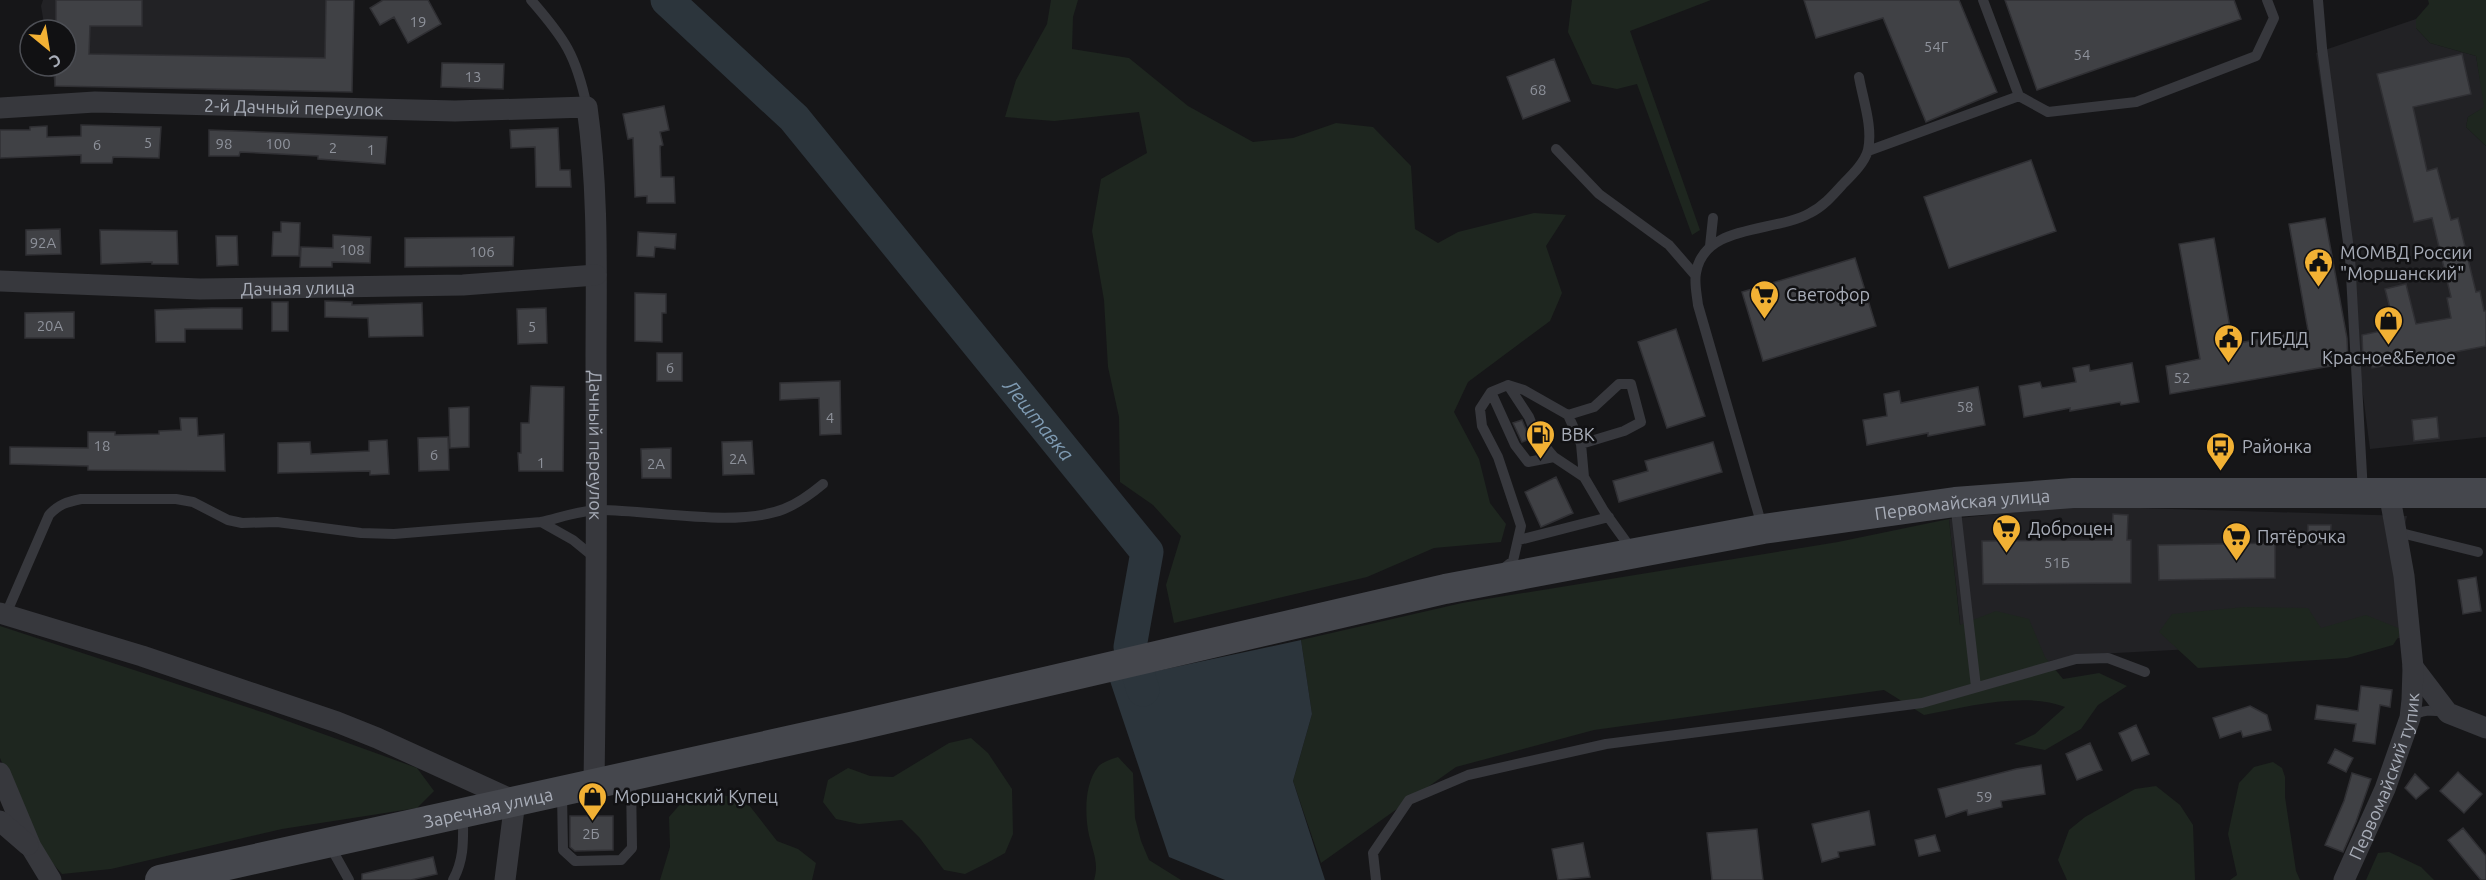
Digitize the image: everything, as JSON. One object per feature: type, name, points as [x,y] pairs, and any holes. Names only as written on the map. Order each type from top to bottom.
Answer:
[{"type":"main road","name":"Первомайская улица","points":[[851,726],[1494,578],[1762,529],[1955,502],[2073,493],[2486,493]]},
{"type":"main road","name":"Заречная улица","points":[[329,843],[851,726]]},
{"type":"main road","points":[[160,880],[329,843]]},
{"type":"street","name":"2-й Дачный переулок","points":[[0,108],[95,102],[455,111],[587,106]]},
{"type":"street","name":"Дачный переулок","points":[[587,106],[594,176],[596,275],[598,560],[594,784]]},
{"type":"street","name":"Дачная улица","points":[[0,281],[200,289],[463,285],[596,275]]},
{"type":"street","name":"Первомайский тупик","points":[[2344,880],[2385,789],[2410,717],[2413,667],[2397,532],[2376,493]]},
{"type":"street","points":[[3,613],[142,656],[337,722],[514,801],[505,880]]},
{"type":"street","points":[[2413,667],[2448,713],[2486,728]]},
{"type":"street","points":[[452,772],[460,791],[463,813]]},
{"type":"street","points":[[0,773],[31,847],[51,880]]},
{"type":"street","points":[[0,821],[31,847]]},
{"type":"lane","points":[[531,0],[559,32],[568,47],[582,80],[587,106]]},
{"type":"lane","points":[[1983,0],[2019,96],[2048,112],[2136,102],[2256,56],[2274,18],[2267,0]]},
{"type":"lane","points":[[2318,0],[2376,493]]},
{"type":"lane","points":[[1762,529],[1698,305],[1695,275],[1700,259],[1710,246],[1729,236],[1787,222],[1810,213],[1828,201],[1855,172],[1868,151],[1869,127],[1859,77]]},
{"type":"lane","points":[[1868,151],[2019,96]]},
{"type":"lane","points":[[1556,149],[1599,194],[1669,245],[1695,275]]},
{"type":"lane","points":[[1710,246],[1713,218]]},
{"type":"lane","points":[[1568,415],[1594,407],[1619,384],[1630,384],[1641,422],[1623,431],[1581,444]]},
{"type":"lane","points":[[1508,385],[1529,417],[1537,436],[1554,457],[1584,477],[1634,553]]},
{"type":"lane","points":[[1494,578],[1513,561],[1521,526],[1498,457],[1482,426],[1480,409],[1491,392],[1508,385],[1524,390],[1568,415],[1581,444],[1584,477]]},
{"type":"lane","points":[[1491,392],[1515,445],[1528,462],[1554,457]]},
{"type":"lane","points":[[3,613],[49,515],[57,506],[81,499],[176,499],[194,502],[228,520],[277,522],[361,533],[394,534],[541,522],[597,510],[720,517],[762,514],[783,510],[802,500],[823,484]]},
{"type":"lane","points":[[1955,502],[1976,687]]},
{"type":"lane","points":[[1519,540],[1609,518]]},
{"type":"lane","points":[[541,522],[573,540],[598,560]]},
{"type":"lane","points":[[2397,532],[2433,539],[2478,552]]},
{"type":"lane","points":[[1376,880],[1372,853],[1409,801],[1468,775],[1606,744],[1922,703],[2076,659],[2108,658],[2145,672]]},
{"type":"lane","points":[[2410,717],[2417,712],[2432,710],[2448,713]]},
{"type":"lane","points":[[562,791],[563,850],[575,861],[621,860],[632,848],[631,776]]},
{"type":"lane","points":[[453,880],[460,867],[463,851],[463,813]]},
{"type":"lane","points":[[329,843],[349,880]]},
{"type":"shaded area","points":[[43,0],[354,0],[352,92],[55,86],[53,78],[78,78],[78,18],[43,18],[41,6]]},
{"type":"shaded area","points":[[1051,0],[1078,0],[1073,17],[1072,49],[1129,58],[1188,106],[1253,142],[1293,138],[1336,123],[1373,127],[1411,166],[1415,229],[1438,243],[1458,232],[1534,213],[1566,215],[1546,246],[1562,293],[1550,321],[1468,382],[1454,412],[1479,459],[1490,503],[1506,524],[1501,542],[1434,548],[1367,577],[1174,623],[1166,585],[1181,536],[1153,505],[1120,482],[1119,417],[1108,367],[1104,300],[1092,231],[1101,179],[1147,153],[1139,112],[1054,121],[1005,117],[1016,80],[1047,24]]},
{"type":"shaded area","points":[[1572,0],[1711,0],[1630,31],[1700,230],[1692,235],[1637,84],[1617,89],[1592,84],[1568,32]]},
{"type":"shaded area","points":[[2428,0],[2486,0],[2486,146],[2466,127],[2468,117],[2484,107],[2476,56],[2430,43],[2416,28],[2416,19],[2429,4]]},
{"type":"shaded area","points":[[2416,19],[2416,28],[2430,43],[2476,56],[2485,107],[2468,117],[2466,127],[2486,146],[2486,437],[2370,449],[2338,200],[2316,53]]},
{"type":"shaded area","points":[[2074,506],[2407,516],[2394,577],[2401,638],[2078,655],[1966,679],[1949,519]]},
{"type":"shaded area","points":[[1949,519],[1960,625],[1996,611],[2029,619],[2045,657],[2063,679],[2099,673],[2127,686],[2098,705],[2081,729],[2045,750],[2014,744],[2035,734],[2065,707],[2049,702],[2014,700],[1924,715],[1884,690],[1594,730],[1456,767],[1321,863],[1293,781],[1312,714],[1301,640],[1462,603],[1838,542]]},
{"type":"shaded area","points":[[2245,607],[2308,608],[2321,628],[2366,615],[2403,630],[2393,645],[2347,658],[2198,668],[2159,632],[2172,614]]},
{"type":"shaded area","points":[[0,626],[268,714],[417,768],[434,791],[417,808],[282,829],[111,869],[62,874],[39,848],[0,758]]},
{"type":"shaded area","points":[[1301,640],[1312,714],[1293,781],[1325,880],[1225,880],[1169,857],[1110,681]]},
{"type":"shaded area","points":[[971,738],[988,753],[1012,789],[1013,834],[1005,853],[965,874],[944,870],[919,837],[902,820],[859,824],[836,819],[823,802],[828,780],[848,768],[870,776],[893,777],[949,743]]},
{"type":"shaded area","points":[[1118,757],[1133,773],[1135,818],[1149,860],[1181,880],[1094,880],[1096,861],[1086,814],[1088,789],[1098,767]]},
{"type":"shaded area","points":[[2273,762],[2282,768],[2285,777],[2285,797],[2296,871],[2300,880],[2230,880],[2237,875],[2228,834],[2239,783],[2254,767]]},
{"type":"shaded area","points":[[2156,786],[2180,805],[2193,825],[2195,880],[2067,880],[2058,860],[2069,830],[2085,817],[2135,789]]},
{"type":"shaded area","points":[[704,794],[728,796],[749,805],[777,841],[798,849],[816,863],[812,880],[660,880],[670,847],[669,817],[683,801]]},
{"type":"shaded area","points":[[2389,852],[2421,867],[2434,880],[2366,880],[2378,853]]},
{"type":"building","points":[[56,0],[142,0],[142,26],[90,26],[89,54],[325,58],[326,0],[354,0],[352,92],[55,86],[55,78],[78,78],[78,18],[56,18]]},
{"type":"building","points":[[383,0],[428,0],[441,24],[408,43],[394,17],[380,25],[370,8]]},
{"type":"building","points":[[1804,0],[1959,0],[1997,92],[1926,122],[1883,18],[1816,38]]},
{"type":"building","points":[[2005,0],[2234,0],[2241,19],[2037,90]]},
{"type":"building","points":[[2462,54],[2471,94],[2413,107],[2427,171],[2437,168],[2451,220],[2458,218],[2476,292],[2480,291],[2484,311],[2486,311],[2486,346],[2372,368],[2370,360],[2363,361],[2362,335],[2395,328],[2385,289],[2406,284],[2416,324],[2451,318],[2447,298],[2451,297],[2432,218],[2414,222],[2377,74]]},
{"type":"building","points":[[1554,59],[1570,101],[1523,119],[1507,77]]},
{"type":"building","points":[[442,63],[504,64],[503,89],[441,87]]},
{"type":"building","points":[[664,106],[669,130],[660,132],[663,145],[660,146],[661,177],[674,177],[675,203],[647,203],[647,196],[635,197],[633,138],[628,139],[623,114]]},
{"type":"building","points":[[81,125],[161,127],[159,158],[113,157],[112,163],[81,163],[81,155],[0,158],[0,130],[30,130],[30,127],[47,126],[47,137],[81,136]]},
{"type":"building","points":[[558,128],[560,170],[570,170],[571,187],[536,187],[535,147],[511,148],[510,130]]},
{"type":"building","points":[[209,130],[387,137],[385,164],[318,159],[318,156],[240,152],[239,156],[209,156]]},
{"type":"building","points":[[2031,160],[2056,231],[1949,268],[1924,197]]},
{"type":"building","name":"МОМВД России \"Моршанский\"","points":[[2325,218],[2347,338],[2348,363],[2170,394],[2166,366],[2200,359],[2179,244],[2214,238],[2233,344],[2308,330],[2289,224]]},
{"type":"building","points":[[281,222],[300,223],[299,256],[272,256],[273,232],[281,232]]},
{"type":"building","points":[[60,229],[61,254],[26,255],[26,230]]},
{"type":"building","points":[[100,230],[177,231],[178,264],[152,264],[152,262],[101,264]]},
{"type":"building","points":[[638,232],[676,234],[675,249],[655,247],[654,257],[637,256]]},
{"type":"building","points":[[333,235],[371,237],[370,263],[332,262],[332,267],[300,267],[301,247],[333,248]]},
{"type":"building","points":[[216,236],[237,236],[238,265],[217,266]]},
{"type":"building","points":[[514,237],[513,266],[405,267],[405,238]]},
{"type":"building","points":[[1855,258],[1876,326],[1763,361],[1742,292]]},
{"type":"building","points":[[635,293],[666,294],[666,313],[662,313],[662,342],[635,341]]},
{"type":"building","points":[[325,301],[352,302],[352,305],[422,303],[423,336],[369,337],[368,318],[325,317]]},
{"type":"building","points":[[272,302],[288,302],[288,331],[272,331]]},
{"type":"building","points":[[242,308],[242,329],[185,329],[185,342],[156,342],[155,310]]},
{"type":"building","points":[[546,308],[547,343],[518,344],[517,309]]},
{"type":"building","points":[[74,312],[74,338],[25,338],[25,313]]},
{"type":"building","points":[[1676,329],[1705,416],[1667,428],[1638,342]]},
{"type":"building","points":[[657,353],[682,353],[682,381],[657,381]]},
{"type":"building","points":[[2132,363],[2139,402],[2121,405],[2120,402],[2070,411],[2070,408],[2024,417],[2019,386],[2040,382],[2042,388],[2076,382],[2073,368],[2089,365],[2090,371]]},
{"type":"building","points":[[840,381],[841,434],[820,435],[819,398],[780,400],[780,383]]},
{"type":"building","points":[[531,386],[564,387],[563,471],[519,471],[521,423],[529,423]]},
{"type":"building","points":[[1978,387],[1985,425],[1867,445],[1863,420],[1887,416],[1884,394],[1899,391],[1901,403]]},
{"type":"building","points":[[469,407],[469,447],[450,448],[449,408]]},
{"type":"building","points":[[2437,417],[2439,438],[2414,441],[2412,420]]},
{"type":"building","points":[[180,418],[197,418],[198,436],[224,434],[225,471],[88,470],[88,466],[10,464],[10,447],[88,448],[88,432],[115,432],[115,435],[159,434],[159,431],[181,430]]},
{"type":"building","points":[[1522,420],[1530,439],[1522,442],[1513,423]]},
{"type":"building","points":[[448,437],[449,470],[419,471],[418,438]]},
{"type":"building","points":[[387,440],[389,474],[370,475],[370,471],[278,473],[278,443],[310,442],[311,454],[369,451],[369,441]]},
{"type":"building","points":[[752,441],[754,474],[723,475],[722,442]]},
{"type":"building","points":[[1713,442],[1722,472],[1619,502],[1613,481],[1648,471],[1645,461]]},
{"type":"building","points":[[671,448],[671,478],[642,478],[641,449]]},
{"type":"building","points":[[1556,477],[1573,513],[1541,527],[1525,492]]},
{"type":"building","points":[[2113,514],[2128,515],[2127,540],[2131,540],[2131,583],[1983,584],[1982,541],[2112,540]]},
{"type":"building","points":[[2308,525],[2331,525],[2330,544],[2308,544]]},
{"type":"building","points":[[2275,543],[2275,578],[2159,580],[2158,545]]},
{"type":"building","points":[[2476,577],[2481,611],[2463,614],[2458,580]]},
{"type":"building","points":[[2361,686],[2392,690],[2390,707],[2380,705],[2375,744],[2353,741],[2356,724],[2315,719],[2317,705],[2358,711]]},
{"type":"building","points":[[2250,706],[2267,715],[2271,730],[2243,737],[2241,731],[2220,738],[2213,718]]},
{"type":"building","points":[[2136,725],[2149,754],[2132,761],[2119,733]]},
{"type":"building","points":[[2090,743],[2102,770],[2077,780],[2066,754]]},
{"type":"building","points":[[2335,749],[2353,758],[2346,772],[2328,763]]},
{"type":"building","points":[[2041,765],[2045,794],[2001,801],[2002,807],[1968,815],[1967,810],[1946,817],[1938,789]]},
{"type":"building","points":[[2458,772],[2482,794],[2464,813],[2440,791]]},
{"type":"building","points":[[2352,773],[2371,779],[2343,852],[2325,845],[2344,801]]},
{"type":"building","points":[[2415,774],[2429,788],[2416,799],[2405,788]]},
{"type":"building","points":[[1869,811],[1875,845],[1838,852],[1839,857],[1822,862],[1812,824]]},
{"type":"building","points":[[570,816],[613,816],[613,850],[575,851],[570,847]]},
{"type":"building","points":[[2463,828],[2486,856],[2486,880],[2481,880],[2448,840]]},
{"type":"building","points":[[1757,829],[1763,880],[1712,880],[1707,833]]},
{"type":"building","points":[[1935,835],[1940,851],[1919,856],[1915,840]]},
{"type":"building","points":[[1583,843],[1590,877],[1558,880],[1552,849]]},
{"type":"building","points":[[433,857],[437,874],[411,880],[362,880],[362,874]]},
{"type":"waterway","name":"Лештавка","points":[[667,0],[794,118],[1147,552],[1130,647],[1143,690]]},
{"type":"place","name":"МОМВД России \"Моршанский\"","points":[[2319,288]]},
{"type":"place","name":"Светофор","points":[[1765,320]]},
{"type":"place","name":"Красное&Белое","points":[[2389,346]]},
{"type":"place","name":"ГИБДД","points":[[2229,364]]},
{"type":"place","name":"ВВК","points":[[1540,460]]},
{"type":"place","name":"Районка","points":[[2221,472]]},
{"type":"place","name":"Доброцен","points":[[2007,554]]},
{"type":"place","name":"Пятёрочка","points":[[2236,562]]},
{"type":"place","name":"Моршанский Купец","points":[[593,822]]}]
